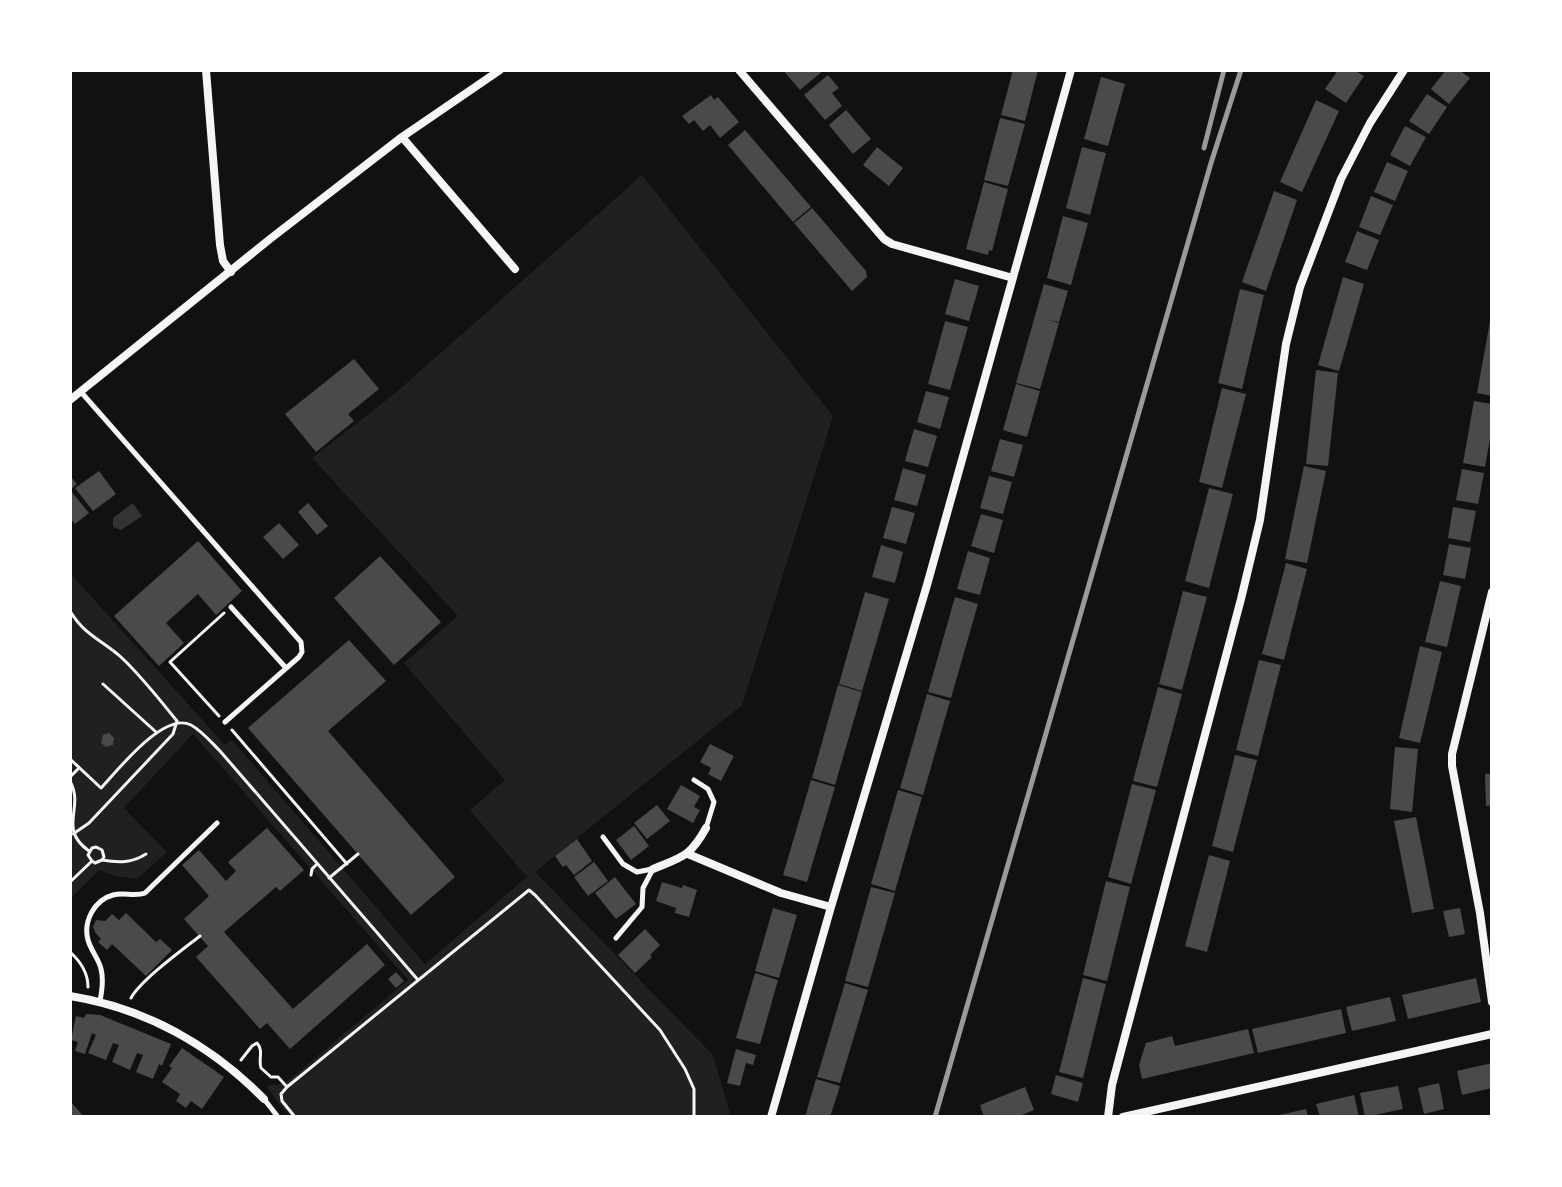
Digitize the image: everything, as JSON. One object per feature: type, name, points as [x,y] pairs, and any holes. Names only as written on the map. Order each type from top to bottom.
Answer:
[{"type":"street","points":[[206,70],[220,245],[223,261],[231,272]]},
{"type":"street","points":[[70,400],[402,137],[500,70]]},
{"type":"street","points":[[739,70],[884,239],[892,244],[1013,278]]},
{"type":"street","points":[[771,1117],[922,600],[1071,70]]},
{"type":"street","points":[[1108,1117],[1112,1085],[1260,520],[1286,344],[1296,301],[1341,179],[1370,123],[1404,70]]},
{"type":"street","points":[[402,137],[515,269]]},
{"type":"street","points":[[1492,592],[1452,754],[1492,1002]]},
{"type":"street","points":[[653,869],[688,854],[706,828]]},
{"type":"street","points":[[688,854],[781,893],[831,907]]},
{"type":"street","points":[[70,996],[100,1001],[160,1023],[234,1070],[264,1099]]},
{"type":"street","points":[[1123,1117],[1492,1034]]},
{"type":"lane","points":[[81,392],[301,642],[302,652],[225,722]]},
{"type":"lane","points":[[231,607],[286,668]]},
{"type":"lane","points":[[694,780],[708,789],[714,802],[706,828]]},
{"type":"lane","points":[[100,1001],[103,985],[101,966],[87,937],[87,922],[92,910],[112,895],[145,893],[217,823]]},
{"type":"lane","points":[[603,837],[623,864],[637,872],[653,869]]},
{"type":"lane","points":[[616,938],[642,907],[643,888],[653,869]]},
{"type":"lane","points":[[264,1099],[278,1117]]},
{"type":"path","points":[[231,607],[170,662],[347,864]]},
{"type":"path","points":[[70,611],[83,629],[133,669],[177,721],[190,724],[220,751],[418,980]]},
{"type":"path","points":[[103,684],[156,732]]},
{"type":"path","points":[[70,759],[101,788],[156,732],[177,721]]},
{"type":"path","points":[[73,834],[89,823],[173,734],[177,721]]},
{"type":"path","points":[[79,768],[70,779],[75,793],[73,834],[89,851]]},
{"type":"path","points":[[89,851],[96,847],[102,850],[102,860]]},
{"type":"path","points":[[89,851],[88,855],[95,863],[102,860],[127,862],[146,854]]},
{"type":"path","points":[[329,878],[358,854]]},
{"type":"path","points":[[70,882],[92,861]]},
{"type":"path","points":[[311,875],[317,864]]},
{"type":"path","points":[[295,1117],[282,1101],[281,1094],[287,1087],[529,890],[660,1030],[694,1089],[694,1117]]},
{"type":"path","points":[[125,1009],[133,993],[200,936]]},
{"type":"path","points":[[70,952],[82,964],[89,983],[87,999]]},
{"type":"path","points":[[234,1070],[257,1043],[261,1052],[261,1068],[271,1077],[278,1077],[287,1087]]},
{"type":"shaded area","points":[[642,175],[833,416],[742,705],[535,872],[713,1055],[731,1117],[290,1117],[267,1088],[284,1084],[408,980],[193,734],[124,808],[167,852],[137,879],[99,870],[70,899],[70,573],[225,745],[232,740],[425,964],[529,875],[526,876],[470,810],[505,780],[404,663],[458,616],[312,458],[393,395]]},
{"type":"shaded area","points":[[133,503],[142,516],[121,530],[113,527],[113,518]]},
{"type":"building","points":[[783,70],[824,70],[800,90]]},
{"type":"building","points":[[1013,70],[1038,70],[1025,121],[1001,115]]},
{"type":"building","points":[[1338,70],[1354,70],[1364,76],[1346,103],[1325,89]]},
{"type":"building","points":[[1446,70],[1459,70],[1470,78],[1449,104],[1431,89]]},
{"type":"building","points":[[828,75],[839,88],[832,93],[842,106],[825,120],[804,95]]},
{"type":"building","points":[[1101,77],[1125,84],[1108,146],[1084,139]]},
{"type":"building","points":[[1427,94],[1447,107],[1429,134],[1409,121]]},
{"type":"building","points":[[711,95],[714,100],[718,97],[739,122],[720,138],[710,125],[703,131],[694,120],[689,124],[682,116]]},
{"type":"building","points":[[1316,100],[1339,111],[1302,192],[1280,182]]},
{"type":"building","points":[[846,110],[871,139],[853,154],[829,125]]},
{"type":"building","points":[[1000,118],[1025,124],[1008,186],[984,180]]},
{"type":"building","points":[[1405,126],[1426,137],[1410,166],[1390,155]]},
{"type":"building","points":[[745,130],[811,207],[793,222],[728,145]]},
{"type":"building","points":[[877,147],[903,168],[889,186],[863,165]]},
{"type":"building","points":[[1082,147],[1106,153],[1090,215],[1066,208]]},
{"type":"building","points":[[1387,162],[1408,171],[1395,201],[1374,192]]},
{"type":"building","points":[[984,182],[1008,189],[992,251],[989,250],[988,255],[966,249]]},
{"type":"building","points":[[1274,191],[1297,200],[1266,291],[1242,282]]},
{"type":"building","points":[[1371,196],[1393,205],[1380,235],[1359,227]]},
{"type":"building","points":[[812,208],[866,271],[867,277],[852,291],[794,223]]},
{"type":"building","points":[[1063,216],[1088,223],[1071,285],[1047,278]]},
{"type":"building","points":[[1357,231],[1379,240],[1367,270],[1345,262]]},
{"type":"building","points":[[1343,277],[1364,284],[1339,371],[1318,365]]},
{"type":"building","points":[[955,279],[979,286],[969,321],[945,314]]},
{"type":"building","points":[[1044,284],[1068,291],[1059,322],[1049,320],[1059,323],[1040,389],[1016,383]]},
{"type":"building","points":[[1240,289],[1264,295],[1242,389],[1218,383]]},
{"type":"building","points":[[1492,316],[1492,396],[1477,393]]},
{"type":"building","points":[[945,321],[968,327],[950,390],[928,384]]},
{"type":"building","points":[[354,359],[379,389],[348,414],[354,421],[316,452],[285,414]]},
{"type":"building","points":[[1316,370],[1338,373],[1328,466],[1306,464]]},
{"type":"building","points":[[1016,384],[1040,391],[1027,437],[1003,430]]},
{"type":"building","points":[[1222,388],[1246,394],[1222,488],[1199,482]]},
{"type":"building","points":[[926,391],[949,397],[940,429],[917,422]]},
{"type":"building","points":[[1474,401],[1492,404],[1492,428],[1485,467],[1463,463]]},
{"type":"building","points":[[914,429],[937,436],[928,467],[905,461]]},
{"type":"building","points":[[1000,439],[1023,445],[1014,477],[991,471]]},
{"type":"building","points":[[1304,466],[1326,471],[1307,563],[1285,559]]},
{"type":"building","points":[[903,468],[926,475],[917,506],[894,500]]},
{"type":"building","points":[[1462,469],[1484,473],[1478,504],[1456,500]]},
{"type":"building","points":[[99,471],[116,494],[93,511],[75,488]]},
{"type":"building","points":[[70,476],[77,484],[70,490]]},
{"type":"building","points":[[989,476],[1012,482],[1003,514],[980,508]]},
{"type":"building","points":[[1209,488],[1233,494],[1209,588],[1185,581]]},
{"type":"building","points":[[70,490],[89,513],[75,524],[70,518]]},
{"type":"building","points":[[308,503],[328,526],[317,535],[298,512]]},
{"type":"building","points":[[892,507],[915,513],[906,544],[883,538]]},
{"type":"building","points":[[1453,507],[1476,511],[1470,542],[1448,538]]},
{"type":"building","points":[[981,514],[1003,520],[994,553],[971,546]]},
{"type":"building","points":[[279,523],[299,545],[283,559],[263,537]]},
{"type":"building","points":[[198,541],[242,591],[216,615],[198,594],[166,623],[184,643],[159,666],[114,616]]},
{"type":"building","points":[[1449,544],[1471,548],[1465,579],[1443,575]]},
{"type":"building","points":[[881,545],[903,552],[895,583],[872,577]]},
{"type":"building","points":[[968,551],[990,558],[980,595],[957,589]]},
{"type":"building","points":[[380,556],[441,622],[394,665],[334,598]]},
{"type":"building","points":[[1286,563],[1307,569],[1284,660],[1262,654]]},
{"type":"building","points":[[1440,581],[1461,586],[1447,647],[1425,642]]},
{"type":"building","points":[[1183,591],[1207,597],[1182,690],[1159,684]]},
{"type":"building","points":[[865,592],[889,599],[862,691],[839,684]]},
{"type":"building","points":[[955,597],[978,604],[951,698],[928,692]]},
{"type":"building","points":[[349,640],[386,681],[328,731],[455,877],[411,915],[248,728]]},
{"type":"building","points":[[1420,646],[1442,652],[1420,743],[1399,738]]},
{"type":"building","points":[[1259,660],[1281,665],[1258,756],[1236,750]]},
{"type":"building","points":[[838,685],[862,692],[835,785],[812,778]]},
{"type":"building","points":[[1158,687],[1182,694],[1157,787],[1133,781]]},
{"type":"building","points":[[927,694],[950,701],[923,795],[900,788]]},
{"type":"building","points":[[109,733],[114,738],[113,745],[106,747],[101,743],[103,735]]},
{"type":"building","points":[[710,744],[734,756],[721,781],[708,774],[711,768],[700,762]]},
{"type":"building","points":[[1395,747],[1418,749],[1412,812],[1390,809]]},
{"type":"building","points":[[1235,755],[1257,760],[1233,852],[1212,846]]},
{"type":"building","points":[[1485,774],[1492,774],[1492,805],[1486,806]]},
{"type":"building","points":[[811,780],[835,787],[807,882],[783,875]]},
{"type":"building","points":[[1132,784],[1156,790],[1131,884],[1108,877]]},
{"type":"building","points":[[681,785],[700,796],[694,807],[700,810],[693,823],[667,809]]},
{"type":"building","points":[[898,790],[922,797],[895,891],[871,884]]},
{"type":"building","points":[[657,805],[670,821],[647,839],[634,823]]},
{"type":"building","points":[[1416,817],[1434,909],[1412,913],[1394,821]]},
{"type":"building","points":[[634,826],[649,846],[631,860],[616,840]]},
{"type":"building","points":[[267,828],[304,870],[280,891],[276,887],[224,932],[293,1009],[367,944],[385,965],[290,1049],[267,1023],[260,1029],[196,957],[208,946],[184,919],[209,896],[182,865],[199,850],[226,881],[236,871],[228,862]]},
{"type":"building","points":[[577,839],[592,861],[574,875],[555,856]]},
{"type":"building","points":[[1209,855],[1230,861],[1207,952],[1185,946]]},
{"type":"building","points":[[594,862],[608,881],[588,896],[574,877]]},
{"type":"building","points":[[615,877],[636,904],[616,919],[595,893]]},
{"type":"building","points":[[1106,881],[1130,887],[1107,981],[1083,975]]},
{"type":"building","points":[[662,882],[697,890],[689,917],[675,913],[676,908],[656,901]]},
{"type":"building","points":[[871,887],[895,893],[868,987],[845,981]]},
{"type":"building","points":[[773,908],[797,915],[779,978],[755,971]]},
{"type":"building","points":[[1460,908],[1465,934],[1449,937],[1443,911]]},
{"type":"building","points":[[126,913],[156,942],[160,939],[172,950],[146,976],[112,944],[107,950],[98,942],[101,939],[93,927],[96,920],[105,921],[112,914],[119,920]]},
{"type":"building","points":[[645,929],[660,945],[635,973],[618,955]]},
{"type":"building","points":[[396,972],[404,981],[396,988],[388,979]]},
{"type":"building","points":[[755,973],[778,980],[760,1044],[736,1038]]},
{"type":"building","points":[[1083,978],[1106,984],[1083,1078],[1059,1072]]},
{"type":"building","points":[[1476,978],[1481,1002],[1408,1019],[1402,995]]},
{"type":"building","points":[[845,983],[868,990],[840,1083],[817,1077]]},
{"type":"building","points":[[1390,997],[1396,1021],[1352,1031],[1346,1007]]},
{"type":"building","points":[[1341,1009],[1346,1033],[1258,1053],[1252,1029]]},
{"type":"building","points":[[86,1014],[100,1015],[171,1044],[153,1079],[136,1072],[143,1055],[137,1053],[130,1070],[112,1062],[119,1045],[113,1043],[106,1060],[88,1053],[96,1035],[92,1033],[85,1054],[75,1051],[78,1042],[71,1040],[76,1016],[84,1018]]},
{"type":"building","points":[[1248,1029],[1254,1053],[1142,1079],[1139,1065],[1146,1043],[1172,1036],[1175,1046]]},
{"type":"building","points":[[182,1048],[224,1077],[202,1109],[191,1101],[186,1108],[176,1101],[180,1094],[162,1082]]},
{"type":"building","points":[[736,1049],[756,1055],[753,1065],[746,1063],[740,1086],[727,1083]]},
{"type":"building","points":[[1492,1063],[1492,1088],[1462,1095],[1457,1071]]},
{"type":"building","points":[[1056,1075],[1083,1083],[1078,1102],[1051,1094]]},
{"type":"building","points":[[816,1079],[840,1086],[830,1117],[805,1117]]},
{"type":"building","points":[[1439,1083],[1444,1109],[1424,1114],[1418,1088]]},
{"type":"building","points":[[1398,1086],[1403,1109],[1365,1117],[1360,1093]]},
{"type":"building","points":[[1025,1087],[1034,1110],[1017,1117],[984,1117],[980,1105]]},
{"type":"building","points":[[1354,1095],[1359,1117],[1320,1117],[1316,1104]]},
{"type":"building","points":[[70,1101],[78,1110],[84,1117],[70,1117]]},
{"type":"building","points":[[1306,1109],[1308,1117],[1275,1117],[1275,1116]]},
{"type":"railway","points":[[1204,148],[1224,70]]},
{"type":"railway","points":[[935,1117],[1211,163],[1241,70]]}]
